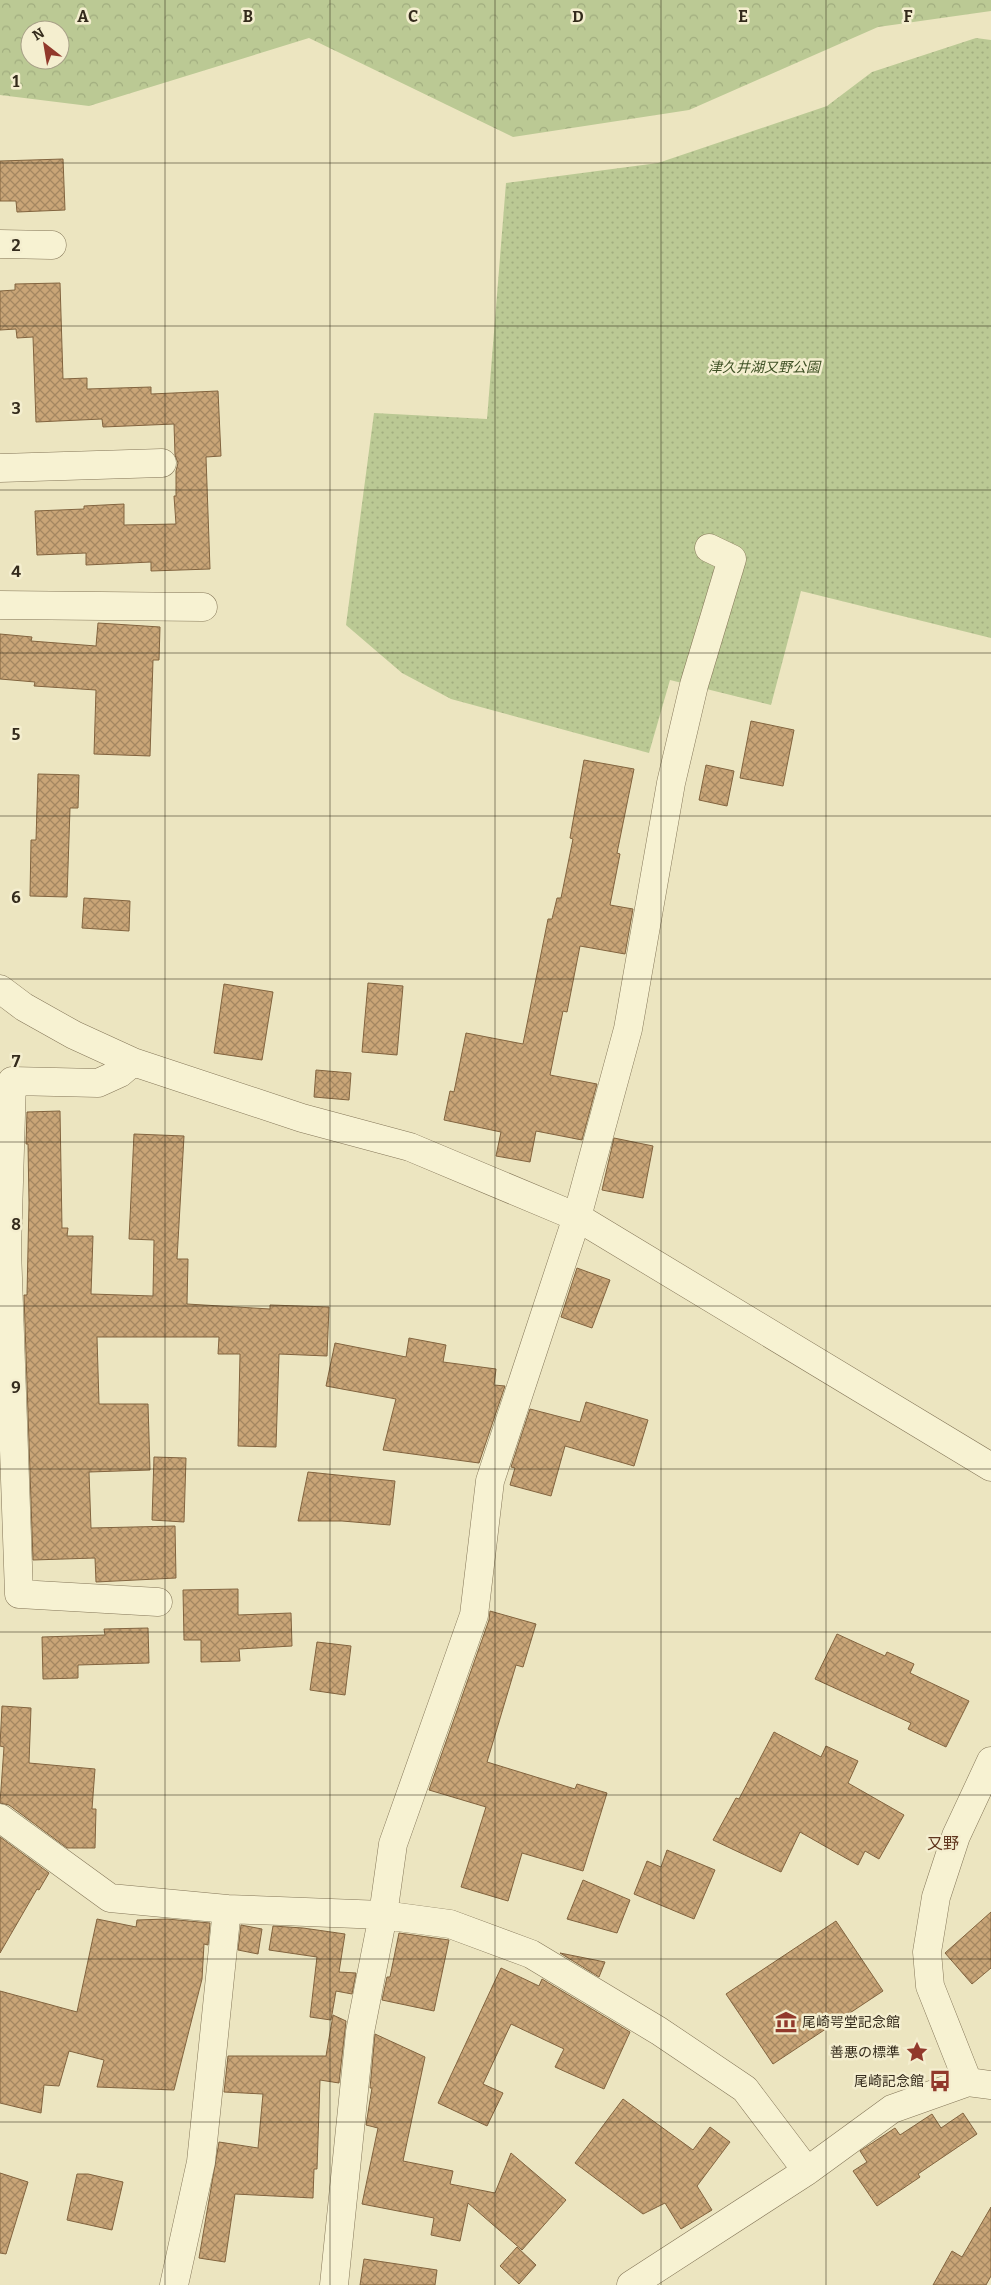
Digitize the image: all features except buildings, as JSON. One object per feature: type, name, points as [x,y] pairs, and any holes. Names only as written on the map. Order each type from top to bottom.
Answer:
[{"type":"street","points":[[0,244],[52,245]]},
{"type":"street","points":[[0,468],[162,463]]},
{"type":"street","points":[[334,2285],[360,2032],[383,1915],[393,1844],[474,1615],[490,1481],[578,1216],[628,1029],[671,783],[694,685],[732,558],[710,548]]},
{"type":"street","points":[[0,605],[203,607]]},
{"type":"street","points":[[0,989],[24,1007],[74,1035],[132,1062],[302,1118],[410,1147],[578,1216],[991,1467]]},
{"type":"street","points":[[132,1062],[120,1073],[98,1083],[12,1082],[4,1249],[19,1594],[158,1602]]},
{"type":"street","points":[[630,2285],[808,2170],[892,2109],[980,2083],[930,1986],[927,1952],[936,1897],[956,1836],[991,1761]]},
{"type":"street","points":[[0,1818],[110,1898],[227,1909],[383,1915],[450,1924],[531,1954],[642,2020],[745,2088],[808,2170]]},
{"type":"street","points":[[174,2285],[201,2162],[227,1909]]},
{"type":"green space","points":[[0,0],[991,0],[991,11],[878,27],[689,110],[513,137],[309,38],[89,106],[0,95]]},
{"type":"green space","name":"津久井湖又野公園","points":[[976,38],[991,40],[991,638],[801,591],[771,705],[670,680],[649,753],[451,699],[402,673],[346,625],[374,413],[487,419],[506,183],[658,163],[827,106],[872,72]]},
{"type":"place","name":"尾崎咢堂記念館","points":[[786,2022]]},
{"type":"place","name":"善悪の標準","points":[[917,2052]]},
{"type":"place","name":"尾崎記念館","points":[[940,2081]]},
{"type":"district","name":"又野","points":[[943,1843]]}]
